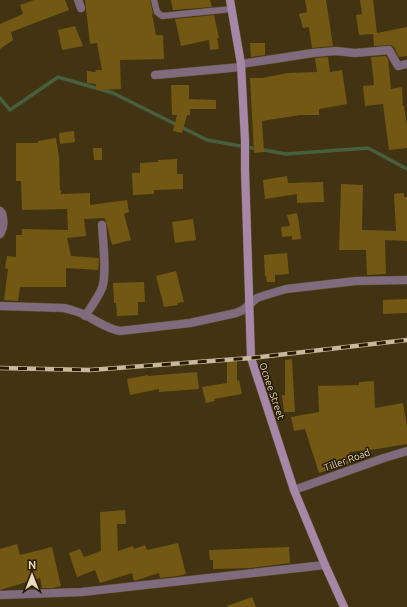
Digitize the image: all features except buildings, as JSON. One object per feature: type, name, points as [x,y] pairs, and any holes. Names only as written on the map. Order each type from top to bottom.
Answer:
[{"type":"street","name":"Ocnee Street","points":[[230,0],[241,65],[245,141],[251,358],[294,490],[344,607]]},
{"type":"street","points":[[155,75],[241,65],[313,53],[336,51],[355,53],[389,50],[398,66],[407,64]]},
{"type":"street","points":[[0,211],[4,220],[2,232],[0,234]]},
{"type":"street","points":[[85,316],[102,289],[103,284],[102,225]]},
{"type":"street","points":[[0,306],[64,308],[120,332],[190,324],[236,313],[243,310],[257,298],[286,289],[356,281],[407,280]]},
{"type":"street","name":"Tiller Road","points":[[294,490],[407,451]]},
{"type":"street","points":[[0,596],[82,592],[325,565]]},
{"type":"lane","points":[[154,0],[157,12],[162,16],[232,9]]},
{"type":"waterway","points":[[0,98],[10,110],[58,77],[113,93],[207,140],[286,154],[368,148],[407,169]]},
{"type":"railway","points":[[0,368],[90,370],[251,358],[407,340]]}]
